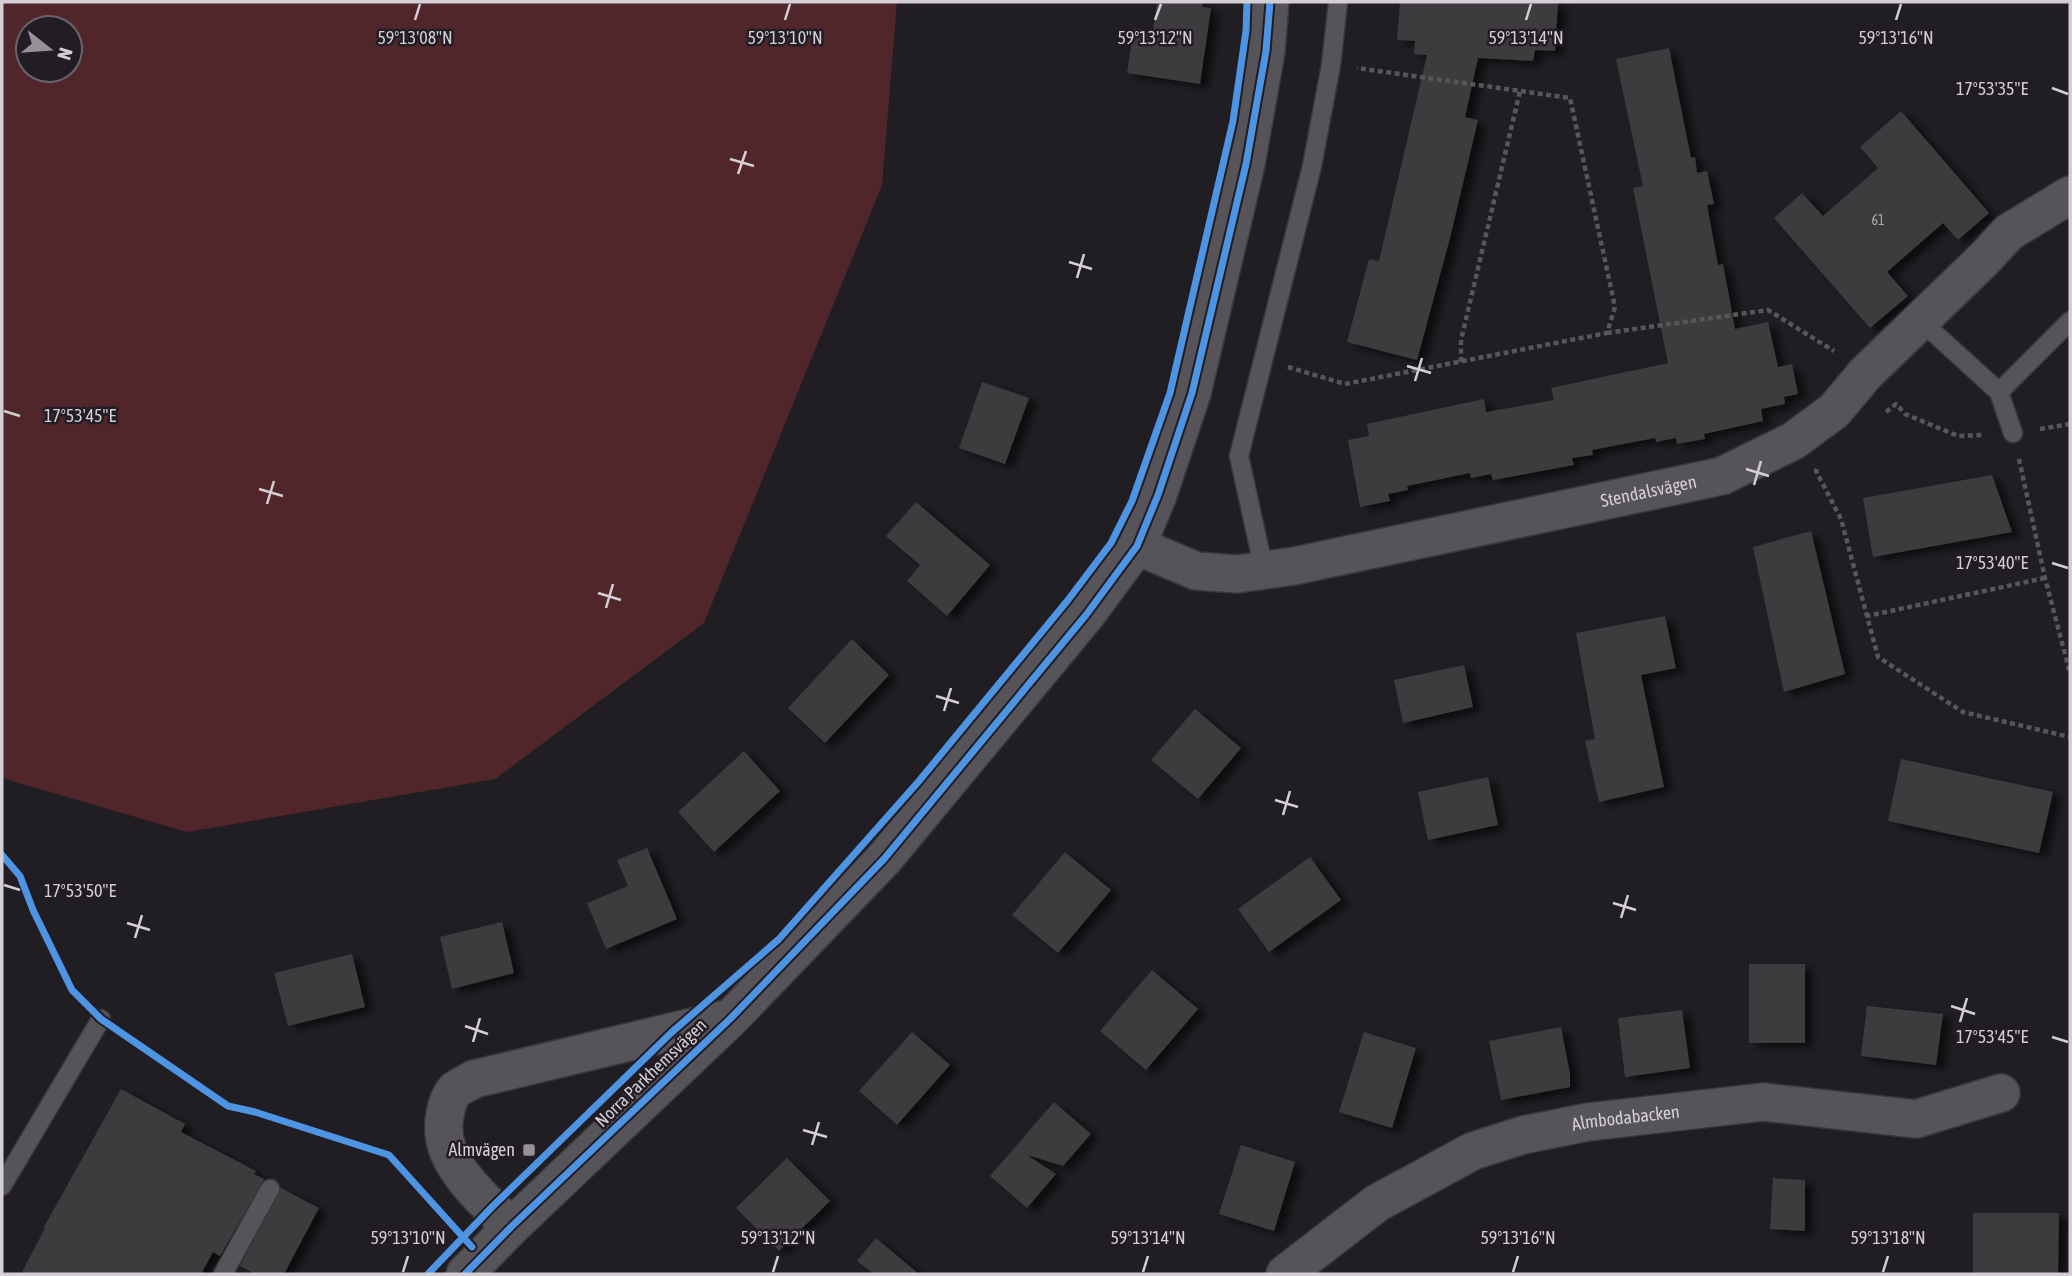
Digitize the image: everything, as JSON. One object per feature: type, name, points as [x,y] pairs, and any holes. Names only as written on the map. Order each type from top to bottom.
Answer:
[{"type":"street","name":"Norra Parkhemsvägen","points":[[465,1274],[731,1018],[884,859],[1086,615],[1137,546],[1158,495],[1192,393],[1246,164],[1266,51],[1270,2]]},
{"type":"street","name":"Stendalsvägen","points":[[1137,546],[1196,571],[1237,574],[1722,476],[1793,441],[1833,411],[1865,374],[2009,232],[2070,195]]},
{"type":"street","name":"Norra Parkhemsvägen","points":[[511,1227],[472,1188],[446,1150],[442,1126],[447,1105],[455,1090],[474,1079],[731,1018]]},
{"type":"street","name":"Almbodabacken","points":[[1286,1274],[1377,1203],[1473,1151],[1523,1135],[1588,1122],[1763,1102],[1916,1119],[2001,1093]]},
{"type":"lane","points":[[1264,570],[1239,456],[1312,166],[1331,65],[1338,2]]},
{"type":"lane","points":[[1921,321],[1998,392],[2013,433]]},
{"type":"lane","points":[[1998,392],[2070,321]]},
{"type":"lane","points":[[2,1186],[101,1019]]},
{"type":"lane","points":[[223,1274],[270,1189]]},
{"type":"path","points":[[1331,65],[1570,98],[1615,307],[1607,333]]},
{"type":"path","points":[[1461,362],[1461,341],[1520,91]]},
{"type":"path","points":[[1263,360],[1346,384],[1607,333],[1768,310],[1856,364],[1865,374]]},
{"type":"path","points":[[1876,421],[1896,404],[1905,414],[1958,436],[2013,433],[2070,424]]},
{"type":"path","points":[[2013,433],[2045,578],[2070,673]]},
{"type":"path","points":[[1826,462],[1816,471],[1841,519],[1878,657],[1963,712],[2070,737]]},
{"type":"path","points":[[1867,616],[2045,578]]},
{"type":"shaded area","points":[[2,2],[897,2],[882,185],[704,623],[495,779],[187,832],[2,778]]},
{"type":"building","points":[[1157,2],[1203,2],[1202,7],[1211,8],[1200,84],[1127,73],[1134,28],[1153,31]]},
{"type":"building","points":[[1400,2],[1558,2],[1555,51],[1535,50],[1533,61],[1478,58],[1465,117],[1478,120],[1417,360],[1347,342],[1369,259],[1379,261],[1427,55],[1414,54],[1415,41],[1397,40]]},
{"type":"building","points":[[1669,48],[1691,158],[1695,157],[1697,173],[1707,171],[1714,204],[1707,205],[1718,265],[1723,264],[1735,329],[1768,322],[1778,367],[1792,364],[1798,394],[1784,397],[1785,404],[1761,409],[1763,421],[1704,434],[1705,439],[1677,444],[1676,438],[1656,442],[1655,438],[1592,450],[1593,455],[1572,458],[1574,465],[1493,480],[1491,474],[1471,478],[1470,473],[1407,486],[1408,490],[1388,494],[1390,501],[1360,507],[1348,440],[1369,436],[1367,424],[1484,399],[1486,412],[1554,400],[1551,388],[1668,363],[1633,188],[1643,186],[1616,59]]},
{"type":"building","points":[[1901,111],[1989,213],[1958,240],[1943,223],[1887,272],[1908,296],[1870,328],[1774,218],[1802,193],[1823,216],[1878,168],[1860,147]]},
{"type":"building","points":[[982,382],[1029,398],[1005,464],[959,448]]},
{"type":"building","points":[[1992,475],[2012,532],[1873,557],[1863,498]]},
{"type":"building","points":[[916,502],[990,565],[947,616],[907,581],[920,565],[886,536]]},
{"type":"building","points":[[1811,531],[1845,674],[1784,692],[1753,547]]},
{"type":"building","points":[[1665,616],[1676,668],[1641,675],[1664,787],[1599,802],[1585,741],[1595,739],[1576,633]]},
{"type":"building","points":[[852,639],[889,675],[825,743],[788,708]]},
{"type":"building","points":[[1464,665],[1473,707],[1403,723],[1394,680]]},
{"type":"building","points":[[1195,709],[1241,748],[1198,799],[1151,760]]},
{"type":"building","points":[[744,751],[780,791],[714,852],[678,812]]},
{"type":"building","points":[[1901,759],[2053,792],[2039,853],[1888,821]]},
{"type":"building","points":[[1488,777],[1498,825],[1428,840],[1418,792]]},
{"type":"building","points":[[647,848],[677,919],[606,949],[587,903],[628,886],[617,860]]},
{"type":"building","points":[[1065,852],[1111,890],[1058,953],[1012,915]]},
{"type":"building","points":[[1310,857],[1341,900],[1269,952],[1238,909]]},
{"type":"building","points":[[502,922],[514,973],[452,989],[440,937]]},
{"type":"building","points":[[352,954],[365,1007],[288,1026],[274,973]]},
{"type":"building","points":[[1749,964],[1805,964],[1805,1043],[1749,1043]]},
{"type":"building","points":[[1152,970],[1198,1009],[1146,1070],[1100,1031]]},
{"type":"building","points":[[1867,1006],[1943,1014],[1936,1065],[1861,1056]]},
{"type":"building","points":[[1682,1010],[1690,1068],[1625,1077],[1618,1018]]},
{"type":"building","points":[[1561,1027],[1570,1087],[1501,1100],[1489,1041]]},
{"type":"building","points":[[912,1032],[950,1065],[897,1125],[859,1091]]},
{"type":"building","points":[[1364,1032],[1416,1048],[1392,1128],[1339,1112]]},
{"type":"building","points":[[121,1089],[185,1124],[181,1132],[256,1171],[254,1174],[264,1179],[220,1256],[213,1252],[201,1274],[21,1274],[44,1227]]},
{"type":"building","points":[[1054,1102],[1091,1134],[1063,1166],[1027,1155],[1056,1174],[1027,1208],[990,1176]]},
{"type":"building","points":[[1241,1145],[1295,1162],[1274,1231],[1219,1214]]},
{"type":"building","points":[[787,1158],[830,1201],[779,1251],[736,1208]]},
{"type":"building","points":[[1773,1178],[1805,1180],[1805,1231],[1770,1229]]},
{"type":"building","points":[[281,1188],[319,1208],[284,1274],[255,1274],[240,1266]]},
{"type":"building","points":[[1973,1213],[2059,1213],[2058,1274],[1973,1274]]},
{"type":"building","points":[[876,1238],[919,1274],[874,1274],[857,1261]]},
{"type":"cycle path","points":[[428,1274],[492,1207],[672,1032],[779,939],[919,781],[1068,600],[1111,543],[1132,501],[1170,393],[1233,121],[1246,31],[1247,2]]},
{"type":"cycle path","points":[[465,1274],[731,1018],[884,859],[1086,615],[1137,546],[1158,495],[1192,393],[1246,164],[1266,51],[1270,2]]},
{"type":"cycle path","points":[[2,855],[20,876],[33,910],[72,990],[101,1019],[228,1106],[255,1112],[389,1155],[472,1247]]},
{"type":"place","name":"Almvägen","points":[[529,1150]]}]
